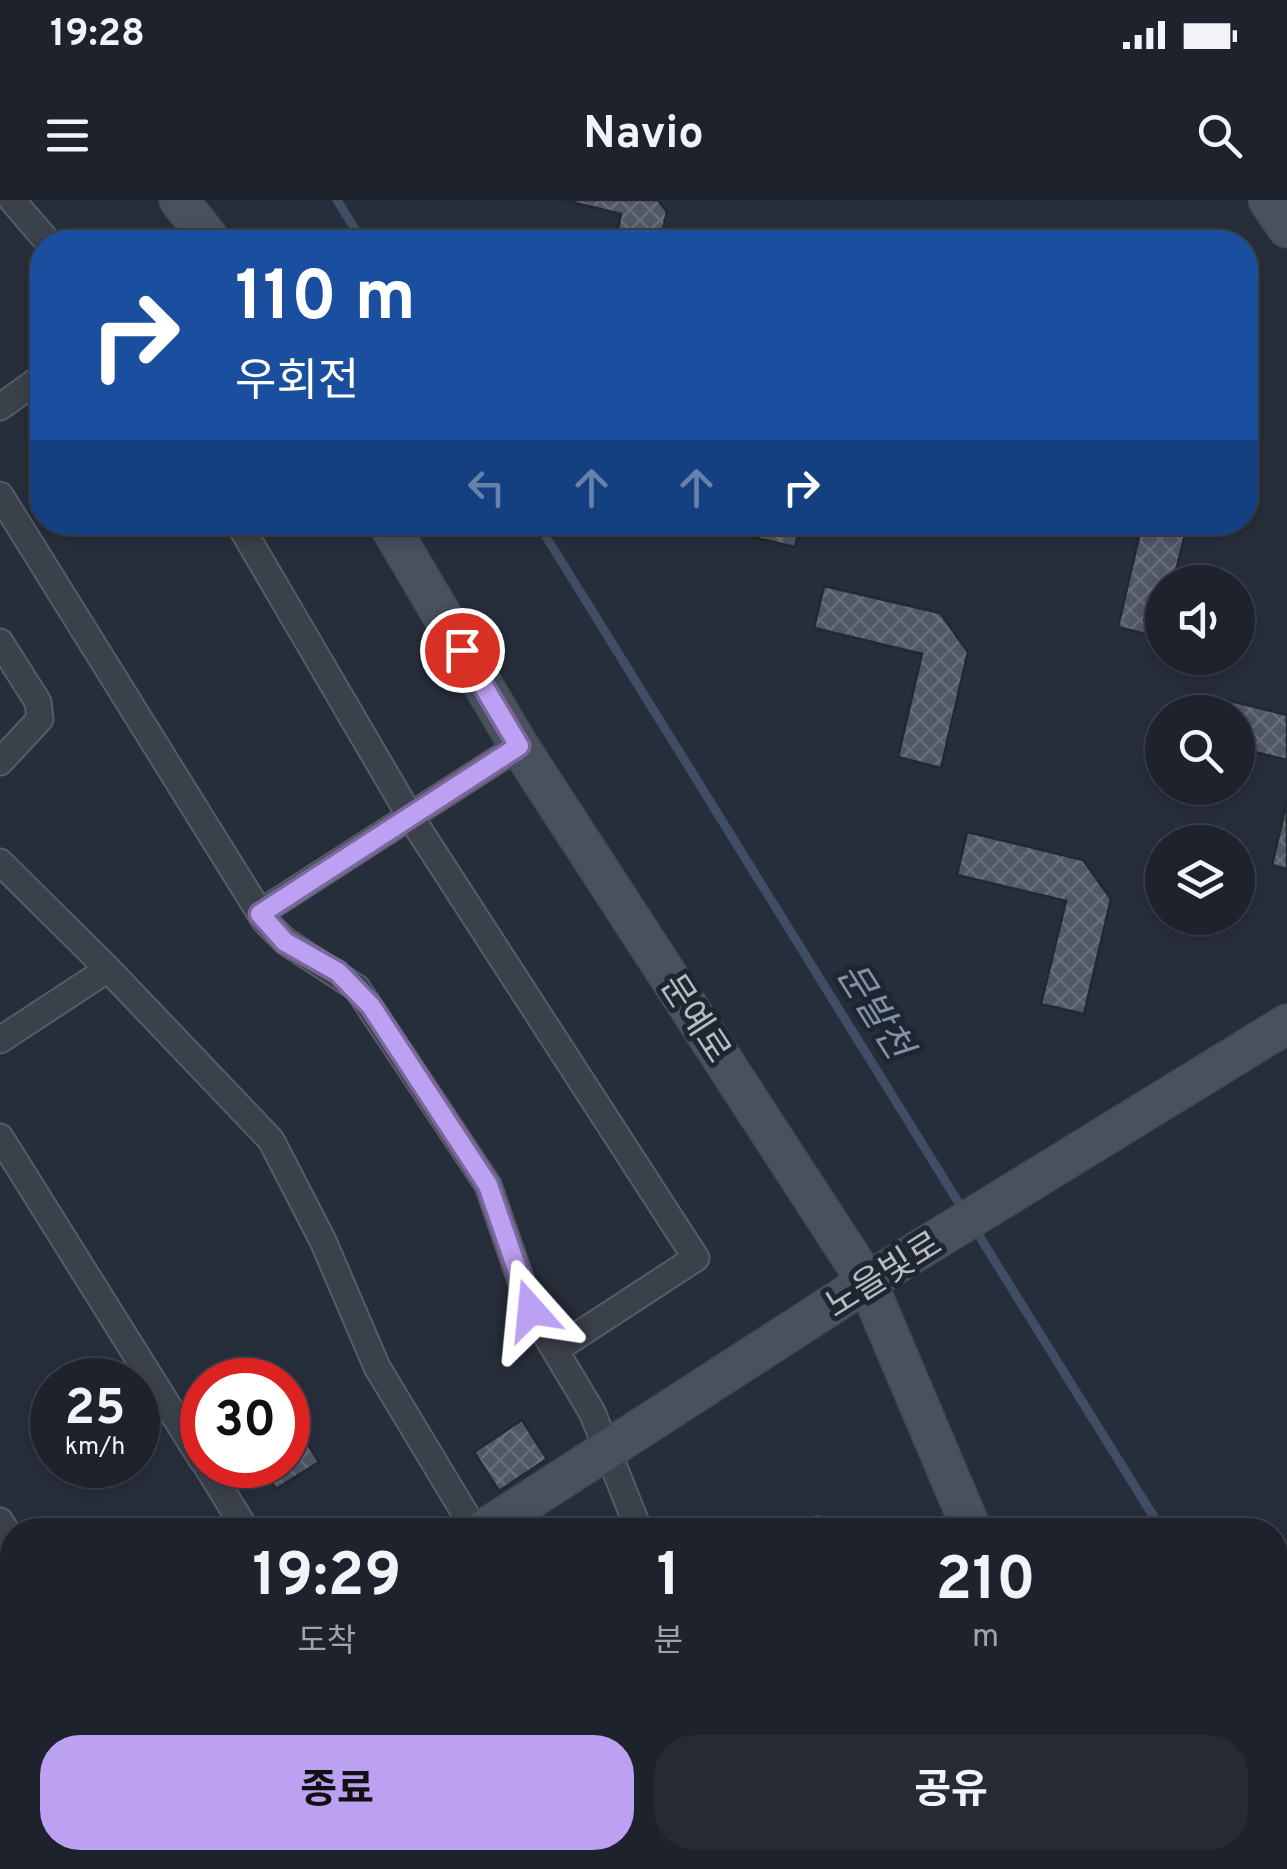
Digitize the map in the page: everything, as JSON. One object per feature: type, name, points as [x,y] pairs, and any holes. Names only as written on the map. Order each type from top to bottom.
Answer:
[{"type":"street","points":[[12,200],[38,230]]},
{"type":"street","points":[[180,200],[203,230]]},
{"type":"street","points":[[1268,200],[1287,228]]},
{"type":"street","points":[[0,407],[30,386]]},
{"type":"street","points":[[0,496],[260,914],[285,942],[338,972],[371,1006],[488,1185],[531,1310],[609,1452],[634,1518]]},
{"type":"street","points":[[246,535],[410,816],[696,1258],[555,1350]]},
{"type":"street","name":"문예로","points":[[395,535],[519,746],[867,1282],[967,1518]]},
{"type":"street","points":[[0,642],[38,702],[40,720],[0,762]]},
{"type":"street","points":[[260,914],[519,746]]},
{"type":"street","points":[[0,862],[108,968],[271,1140],[324,1241],[377,1367],[468,1518]]},
{"type":"street","points":[[0,1040],[108,968]]},
{"type":"street","name":"노을빛로","points":[[502,1518],[867,1282],[1287,1024]]},
{"type":"street","points":[[0,1136],[180,1424]]},
{"type":"street","points":[[220,1488],[239,1518]]},
{"type":"building","points":[[563,200],[658,200],[667,212],[663,230],[618,230],[621,214]]},
{"type":"building","points":[[752,535],[798,535],[795,547]]},
{"type":"building","points":[[1139,535],[1185,535],[1177,565],[1145,565],[1145,634],[1118,627]]},
{"type":"building","points":[[824,586],[940,613],[968,652],[941,768],[898,757],[922,654],[814,628]]},
{"type":"building","points":[[1255,707],[1287,715],[1287,760],[1255,752]]},
{"type":"building","points":[[1287,801],[1287,869],[1272,865]]},
{"type":"building","points":[[967,832],[1083,860],[1111,899],[1084,1014],[1041,1004],[1066,901],[957,875]]},
{"type":"building","points":[[522,1420],[547,1459],[499,1491],[474,1452]]},
{"type":"building","points":[[310,1448],[319,1462],[310,1468]]},
{"type":"waterway","name":"문발천","points":[[337,200],[356,230]]},
{"type":"waterway","name":"문발천","points":[[545,535],[965,1213]]},
{"type":"waterway","name":"문발천","points":[[973,1226],[1155,1518]]},
{"type":"route","points":[[462,650],[519,746],[260,914],[285,942],[338,972],[371,1006],[488,1185],[531,1310]]}]
